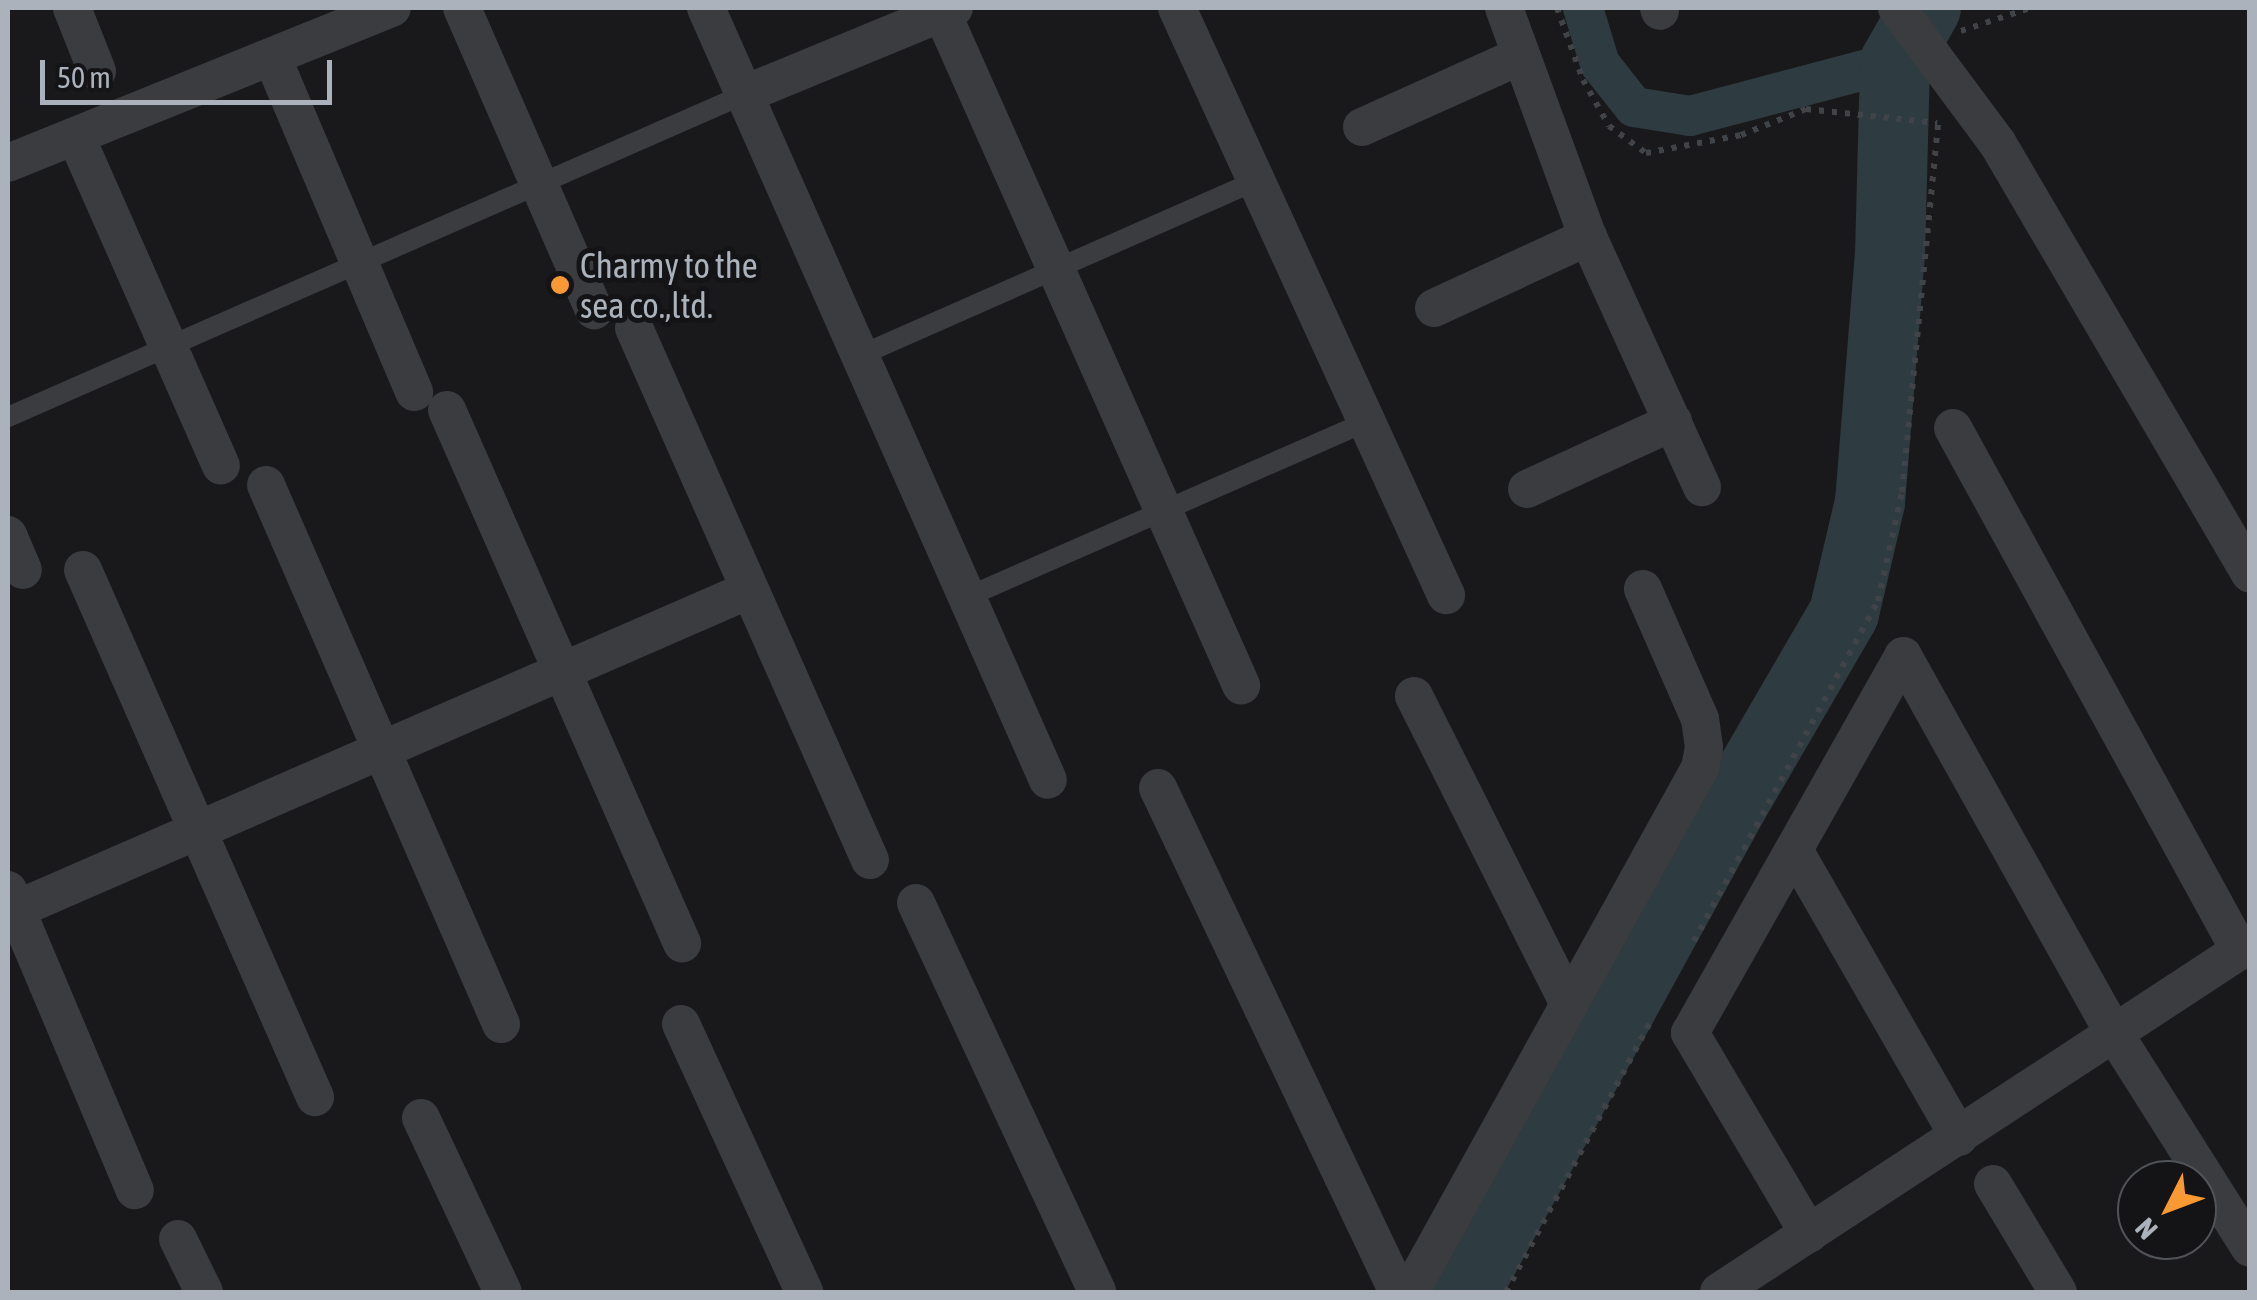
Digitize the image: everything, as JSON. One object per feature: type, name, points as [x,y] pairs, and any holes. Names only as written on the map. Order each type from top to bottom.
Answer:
[{"type":"street","points":[[72,8],[97,71]]},
{"type":"street","points":[[8,163],[392,8]]},
{"type":"street","points":[[462,8],[594,310]]},
{"type":"street","points":[[706,8],[1048,780]]},
{"type":"street","points":[[1177,8],[1446,596]]},
{"type":"street","points":[[1504,8],[1588,237],[1702,487]]},
{"type":"street","points":[[1897,8],[1998,144],[2250,573]]},
{"type":"street","points":[[745,94],[948,10],[1056,269],[1241,684]]},
{"type":"street","points":[[1362,128],[1520,56]]},
{"type":"street","points":[[272,57],[359,262],[565,672],[682,943]]},
{"type":"street","points":[[76,137],[222,465]]},
{"type":"street","points":[[1434,308],[1588,237]]},
{"type":"street","points":[[634,328],[870,860]]},
{"type":"street","points":[[1527,488],[1673,422]]},
{"type":"street","points":[[1720,1292],[2245,948],[1953,428]]},
{"type":"street","points":[[266,485],[500,1024]]},
{"type":"street","points":[[8,535],[23,570]]},
{"type":"street","points":[[83,570],[315,1097]]},
{"type":"street","points":[[1410,1292],[1700,768],[1704,747],[1700,719],[1643,588]]},
{"type":"street","points":[[135,1190],[10,904],[380,754],[749,590]]},
{"type":"street","points":[[1809,1234],[1690,1033],[1903,656],[2114,1033],[2250,1248]]},
{"type":"street","points":[[1414,696],[1568,1002]]},
{"type":"street","points":[[1158,788],[1398,1292]]},
{"type":"street","points":[[1794,850],[1959,1137]]},
{"type":"street","points":[[916,903],[1098,1292]]},
{"type":"street","points":[[681,1024],[804,1292]]},
{"type":"street","points":[[420,1118],[503,1292]]},
{"type":"street","points":[[1993,1184],[2058,1292]]},
{"type":"street","points":[[178,1239],[204,1292]]},
{"type":"lane","points":[[8,417],[167,344],[745,94]]},
{"type":"lane","points":[[861,356],[1256,181]]},
{"type":"lane","points":[[968,596],[1366,421]]},
{"type":"path","points":[[1558,8],[1584,80],[1609,126],[1646,153],[1741,135],[1806,110],[1938,124]]},
{"type":"path","points":[[1950,37],[1976,22],[2030,8]]},
{"type":"path","points":[[1690,947],[1878,601],[1902,492],[1939,109]]},
{"type":"path","points":[[1506,1292],[1653,1016]]},
{"type":"waterway","points":[[1583,8],[1600,64],[1634,107],[1690,116],[1895,62]]},
{"type":"waterway","points":[[1465,1292],[1733,804],[1844,613],[1870,502],[1890,255],[1895,62],[1926,8]]},
{"type":"place","name":"Charmy to the sea co.,ltd.","points":[[560,285]]}]
